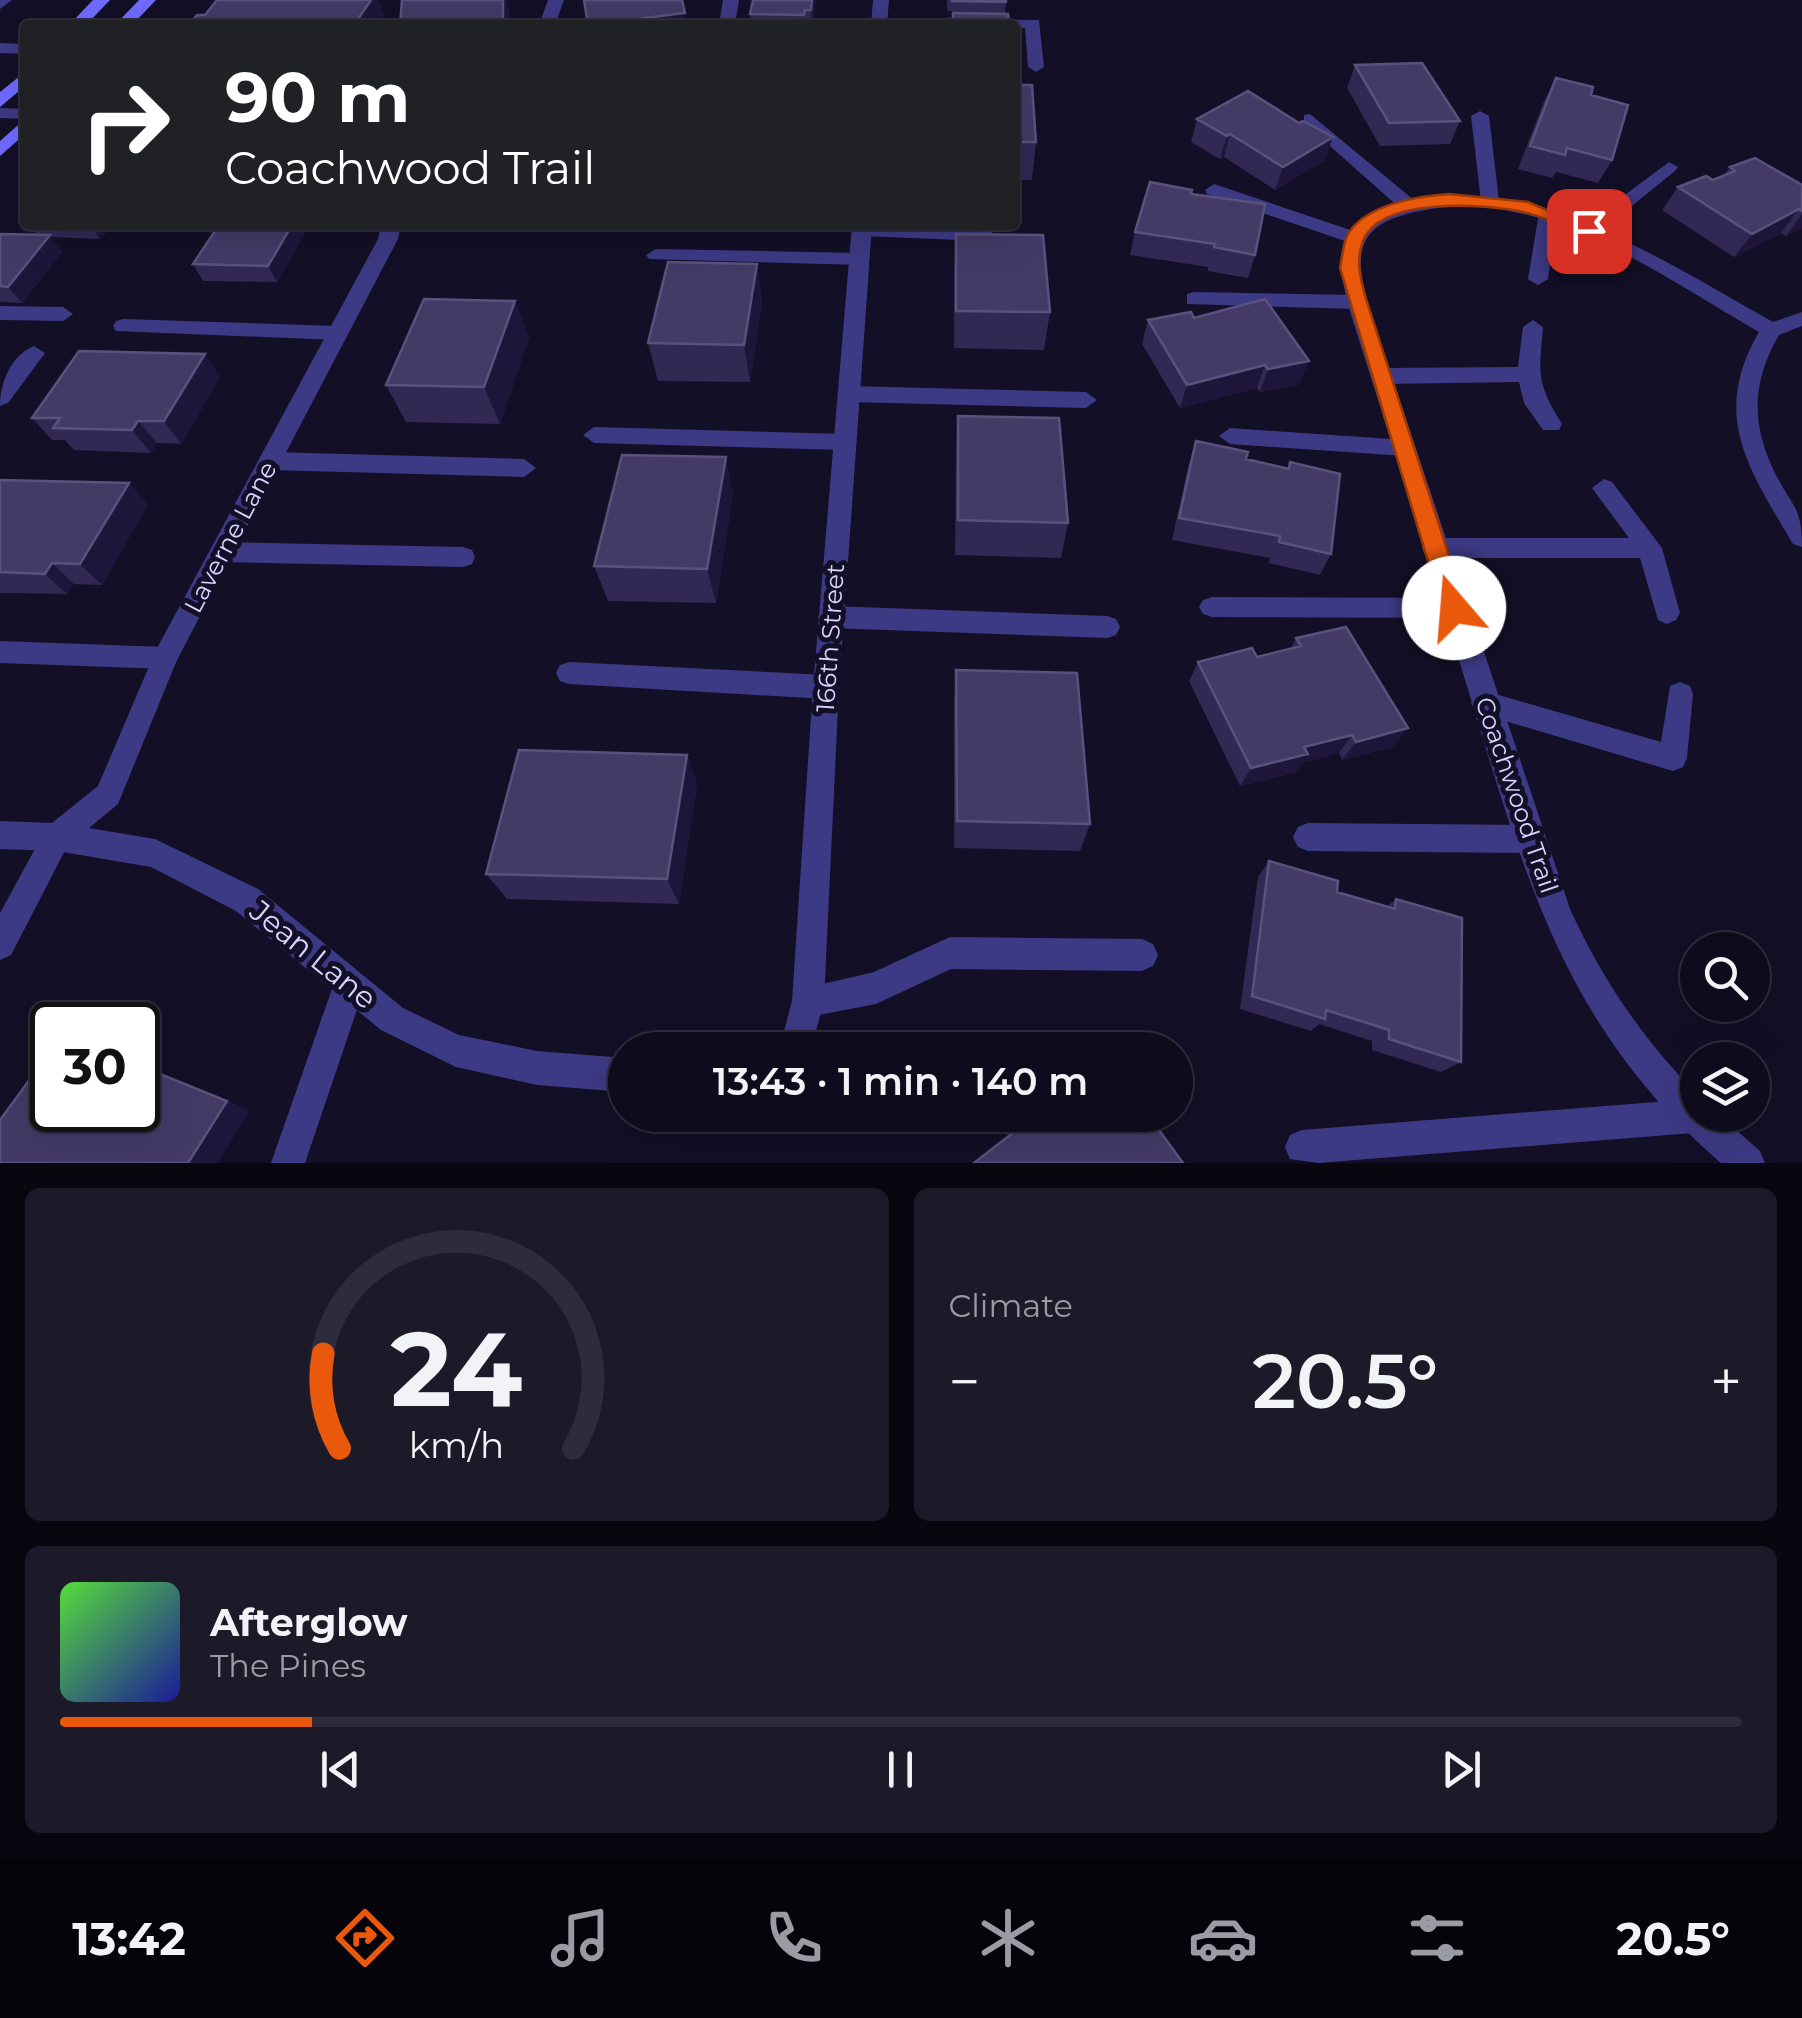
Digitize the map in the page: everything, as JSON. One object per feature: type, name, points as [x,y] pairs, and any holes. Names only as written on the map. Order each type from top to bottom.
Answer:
[{"type":"main road","points":[[82,20],[102,0]]},
{"type":"main road","points":[[129,20],[148,0]]},
{"type":"main road","points":[[0,102],[20,82]]},
{"type":"main road","points":[[0,151],[20,129]]},
{"type":"street","points":[[1020,24],[1033,24],[1036,67]]},
{"type":"street","points":[[1480,116],[1490,200]]},
{"type":"street","points":[[1310,119],[1408,205]]},
{"type":"street","points":[[1589,231],[1668,167]]},
{"type":"street","points":[[1214,190],[1355,238],[1366,225],[1408,205],[1449,199],[1490,200],[1548,213],[1589,231],[1771,330]]},
{"type":"street","points":[[1538,279],[1548,213]]},
{"type":"street","name":"Laverne Lane","points":[[58,837],[108,796],[166,658],[389,230]]},
{"type":"street","name":"166th Street","points":[[800,1032],[808,1001],[826,687],[862,230]]},
{"type":"street","points":[[897,230],[1002,236]]},
{"type":"street","name":"Coachwood Trail","points":[[1355,238],[1349,268],[1358,302],[1530,839],[1578,960],[1607,1011],[1636,1054],[1680,1103]]},
{"type":"street","points":[[656,256],[860,259]]},
{"type":"street","points":[[1194,299],[1358,302]]},
{"type":"street","points":[[0,313],[63,314]]},
{"type":"street","points":[[1802,319],[1771,330],[1752,363],[1744,410],[1764,476],[1802,538]]},
{"type":"street","points":[[124,326],[338,333]]},
{"type":"street","points":[[1533,327],[1528,374],[1535,403],[1552,424]]},
{"type":"street","points":[[0,398],[34,353]]},
{"type":"street","points":[[1382,376],[1528,374]]},
{"type":"street","points":[[848,394],[1086,400]]},
{"type":"street","points":[[594,436],[845,442]]},
{"type":"street","points":[[1230,436],[1405,448]]},
{"type":"street","points":[[270,461],[524,468]]},
{"type":"street","points":[[1604,488],[1650,548],[1667,613]]},
{"type":"street","points":[[1434,548],[1650,548]]},
{"type":"street","points":[[222,552],[464,557]]},
{"type":"street","points":[[1212,608],[1454,608]]},
{"type":"street","points":[[831,617],[1107,627]]},
{"type":"street","points":[[0,652],[166,658]]},
{"type":"street","points":[[570,673],[826,687]]},
{"type":"street","points":[[1485,703],[1673,758],[1680,694]]},
{"type":"street","name":"Jean Lane","points":[[0,835],[58,837],[154,854],[247,900],[392,1019],[456,1051],[537,1068],[608,1074]]},
{"type":"street","points":[[0,944],[58,837]]},
{"type":"street","points":[[1308,837],[1530,839]]},
{"type":"street","points":[[808,1001],[876,988],[950,953],[1142,955]]},
{"type":"street","points":[[288,1163],[350,986]]},
{"type":"street","points":[[1302,1147],[1680,1117]]},
{"type":"street","name":"Coachwood Trail","points":[[1711,1132],[1748,1163]]},
{"type":"building","points":[[217,0],[371,0],[357,20],[193,20],[197,15],[205,15]]},
{"type":"building","points":[[402,0],[503,0],[503,20],[400,20]]},
{"type":"building","points":[[584,0],[682,0],[685,13],[628,20],[587,20]]},
{"type":"building","points":[[753,0],[812,0],[811,10],[805,10],[804,15],[750,14]]},
{"type":"building","points":[[1006,0],[1006,2],[952,1]]},
{"type":"building","points":[[953,13],[1008,14],[1009,20],[948,20],[953,19]]},
{"type":"building","points":[[1422,63],[1460,121],[1389,123],[1355,65]]},
{"type":"building","points":[[1556,78],[1593,87],[1591,95],[1628,105],[1612,160],[1567,148],[1565,155],[1530,146]]},
{"type":"building","points":[[1020,85],[1032,85],[1036,142],[1020,142]]},
{"type":"building","points":[[1248,91],[1299,123],[1303,121],[1333,137],[1283,167],[1197,119]]},
{"type":"building","points":[[1755,158],[1802,185],[1802,211],[1799,209],[1752,234],[1678,187],[1706,176],[1713,180],[1735,171],[1730,167]]},
{"type":"building","points":[[1150,182],[1192,190],[1191,194],[1265,204],[1255,255],[1214,247],[1215,244],[1135,232]]},
{"type":"building","points":[[216,230],[289,230],[268,266],[193,264]]},
{"type":"building","points":[[0,234],[50,235],[8,287],[0,286]]},
{"type":"building","points":[[956,234],[1043,235],[1050,312],[956,311]]},
{"type":"building","points":[[668,262],[757,264],[744,345],[648,343]]},
{"type":"building","points":[[424,299],[515,301],[484,387],[386,385]]},
{"type":"building","points":[[1265,299],[1309,361],[1268,369],[1265,365],[1187,385],[1148,320],[1191,312],[1194,318]]},
{"type":"building","points":[[79,351],[205,354],[164,421],[138,421],[132,430],[53,428],[60,418],[32,418]]},
{"type":"building","points":[[958,416],[1059,418],[1068,523],[958,520]]},
{"type":"building","points":[[1196,441],[1248,452],[1246,459],[1289,469],[1290,462],[1340,474],[1331,554],[1279,542],[1280,536],[1179,518]]},
{"type":"building","points":[[622,455],[726,457],[707,569],[594,566]]},
{"type":"building","points":[[0,480],[129,483],[80,564],[52,563],[45,574],[0,572]]},
{"type":"building","points":[[1346,627],[1408,728],[1356,742],[1352,735],[1304,747],[1308,754],[1251,768],[1198,662],[1252,648],[1257,657],[1301,646],[1296,638]]},
{"type":"building","points":[[956,670],[1077,673],[1090,824],[957,821]]},
{"type":"building","points":[[519,750],[687,755],[667,879],[486,874]]},
{"type":"building","points":[[1269,861],[1338,881],[1337,892],[1395,909],[1396,899],[1462,918],[1461,1062],[1389,1039],[1389,1030],[1326,1010],[1325,1019],[1252,996]]},
{"type":"building","points":[[160,1074],[227,1101],[188,1163],[0,1163],[0,1120],[30,1079],[30,1132],[160,1132]]},
{"type":"building","points":[[1014,1132],[1160,1132],[1183,1163],[974,1163]]},
{"type":"route","points":[[1454,608],[1358,302],[1349,268],[1355,238],[1366,225],[1408,205],[1465,198],[1528,207],[1589,231]]}]
